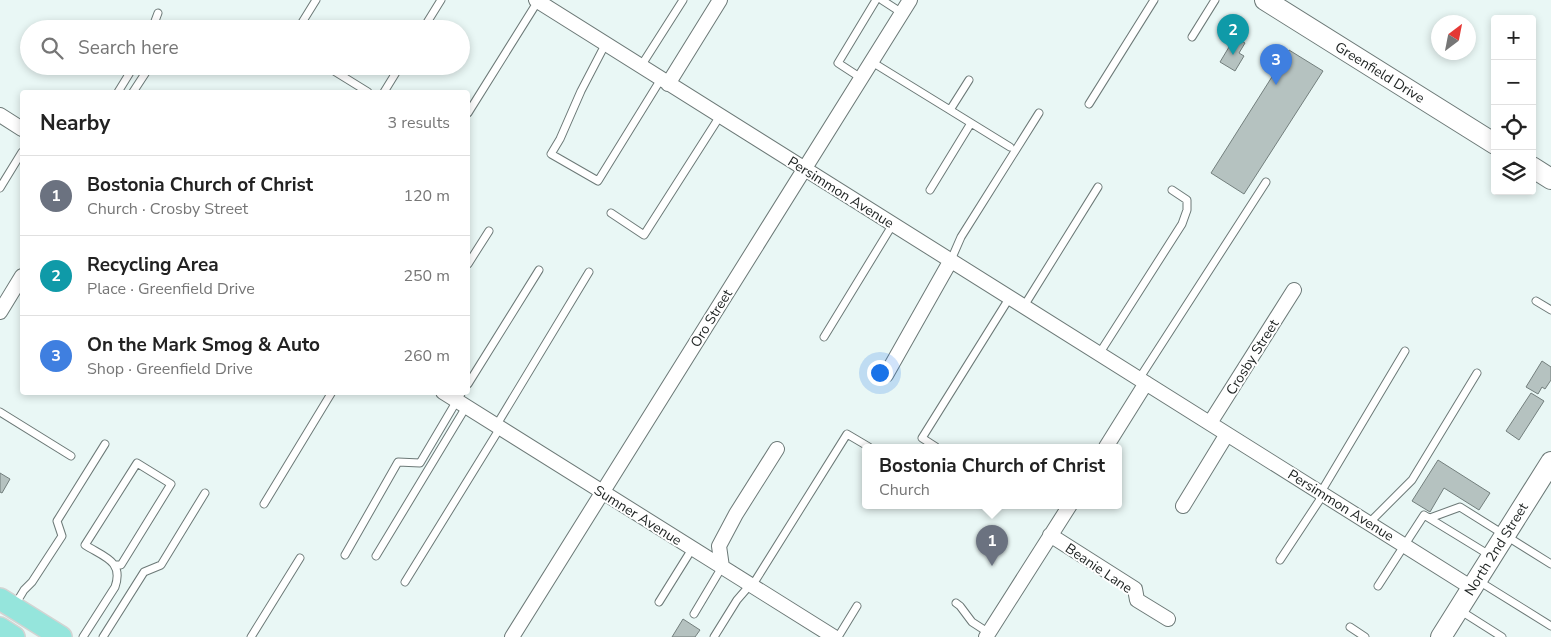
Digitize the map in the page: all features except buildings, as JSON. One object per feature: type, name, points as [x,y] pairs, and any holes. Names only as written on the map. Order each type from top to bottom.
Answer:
[{"type":"main road","name":"Greenfield Drive","points":[[1265,0],[1491,141]]},
{"type":"main road","points":[[1536,170],[1551,179]]},
{"type":"main road","name":"North 2nd Street","points":[[1440,637],[1548,472]]},
{"type":"main road","points":[[7,603],[60,637]]},
{"type":"main road","points":[[0,628],[14,637]]},
{"type":"street","points":[[665,82],[720,0]]},
{"type":"street","name":"Oro Street","points":[[512,637],[910,0]]},
{"type":"street","name":"Persimmon Avenue","points":[[537,1],[1404,545],[1475,584]]},
{"type":"street","points":[[0,115],[20,128]]},
{"type":"street","points":[[886,375],[950,260]]},
{"type":"street","points":[[0,312],[20,279]]},
{"type":"street","name":"Crosby Street","points":[[1210,423],[1294,290]]},
{"type":"street","points":[[1108,444],[1143,381]]},
{"type":"street","name":"Sumner Avenue","points":[[450,395],[462,400],[498,427],[830,636]]},
{"type":"street","points":[[1183,506],[1227,434]]},
{"type":"street","points":[[722,568],[720,546],[736,514],[777,449]]},
{"type":"street","points":[[987,635],[1067,509]]},
{"type":"street","name":"Beanie Lane","points":[[1050,535],[1135,589],[1137,600],[1168,619]]},
{"type":"lane","points":[[304,20],[316,0]]},
{"type":"lane","points":[[429,20],[441,0]]},
{"type":"lane","points":[[640,66],[683,0]]},
{"type":"lane","points":[[861,78],[838,63],[876,0]]},
{"type":"lane","points":[[882,0],[902,12]]},
{"type":"lane","points":[[1089,104],[1154,0]]},
{"type":"lane","points":[[1192,37],[1215,0]]},
{"type":"lane","points":[[470,110],[537,1]]},
{"type":"lane","points":[[155,20],[158,13]]},
{"type":"lane","points":[[606,44],[581,90],[560,140],[551,154],[598,181],[665,82]]},
{"type":"lane","points":[[872,62],[1010,147]]},
{"type":"lane","points":[[119,90],[128,75]]},
{"type":"lane","points":[[134,90],[144,75]]},
{"type":"lane","points":[[341,75],[365,90]]},
{"type":"lane","points":[[385,90],[394,75]]},
{"type":"lane","points":[[950,110],[969,80]]},
{"type":"lane","points":[[950,260],[961,237],[1039,113]]},
{"type":"lane","points":[[611,212],[644,235],[720,116]]},
{"type":"lane","points":[[930,190],[971,123]]},
{"type":"lane","points":[[0,188],[20,155]]},
{"type":"lane","points":[[1143,381],[1266,182]]},
{"type":"lane","points":[[1024,306],[1098,187]]},
{"type":"lane","points":[[1099,354],[1182,224],[1187,210],[1186,200],[1172,190]]},
{"type":"lane","points":[[824,337],[893,224]]},
{"type":"lane","points":[[470,261],[489,232]]},
{"type":"lane","points":[[470,381],[539,270]]},
{"type":"lane","points":[[405,582],[589,272]]},
{"type":"lane","points":[[931,444],[922,438],[1010,297]]},
{"type":"lane","points":[[1536,301],[1551,310]]},
{"type":"lane","points":[[1280,560],[1319,500],[1405,351]]},
{"type":"lane","points":[[1369,523],[1412,480],[1478,373]]},
{"type":"lane","points":[[264,504],[330,395]]},
{"type":"lane","points":[[344,554],[398,462],[420,463],[462,400]]},
{"type":"lane","points":[[376,556],[462,400]]},
{"type":"lane","points":[[1,416],[71,456]]},
{"type":"lane","points":[[714,637],[737,600],[751,585],[847,434],[864,444]]},
{"type":"lane","points":[[7,603],[32,582],[62,536],[57,521],[105,444]]},
{"type":"lane","points":[[83,637],[115,587],[118,579],[118,571],[115,565],[85,546],[137,462],[171,484],[121,565],[115,565]]},
{"type":"lane","points":[[103,637],[144,572],[161,565],[205,493]]},
{"type":"lane","points":[[1430,518],[1460,507],[1551,564]]},
{"type":"lane","points":[[1378,586],[1424,515],[1492,556]]},
{"type":"lane","points":[[659,602],[692,549]]},
{"type":"lane","points":[[251,637],[300,558]]},
{"type":"lane","points":[[694,614],[722,568]]},
{"type":"lane","points":[[1475,584],[1551,626]]},
{"type":"lane","points":[[956,603],[972,622],[987,635]]},
{"type":"lane","points":[[830,636],[857,606]]},
{"type":"lane","points":[[1458,609],[1502,637]]},
{"type":"lane","points":[[1350,628],[1365,637]]},
{"type":"place","name":"Recycling Area","points":[[1233,55]]},
{"type":"place","name":"On the Mark Smog & Auto","points":[[1276,85]]},
{"type":"place","name":"Bostonia Church of Christ","points":[[992,566]]}]
